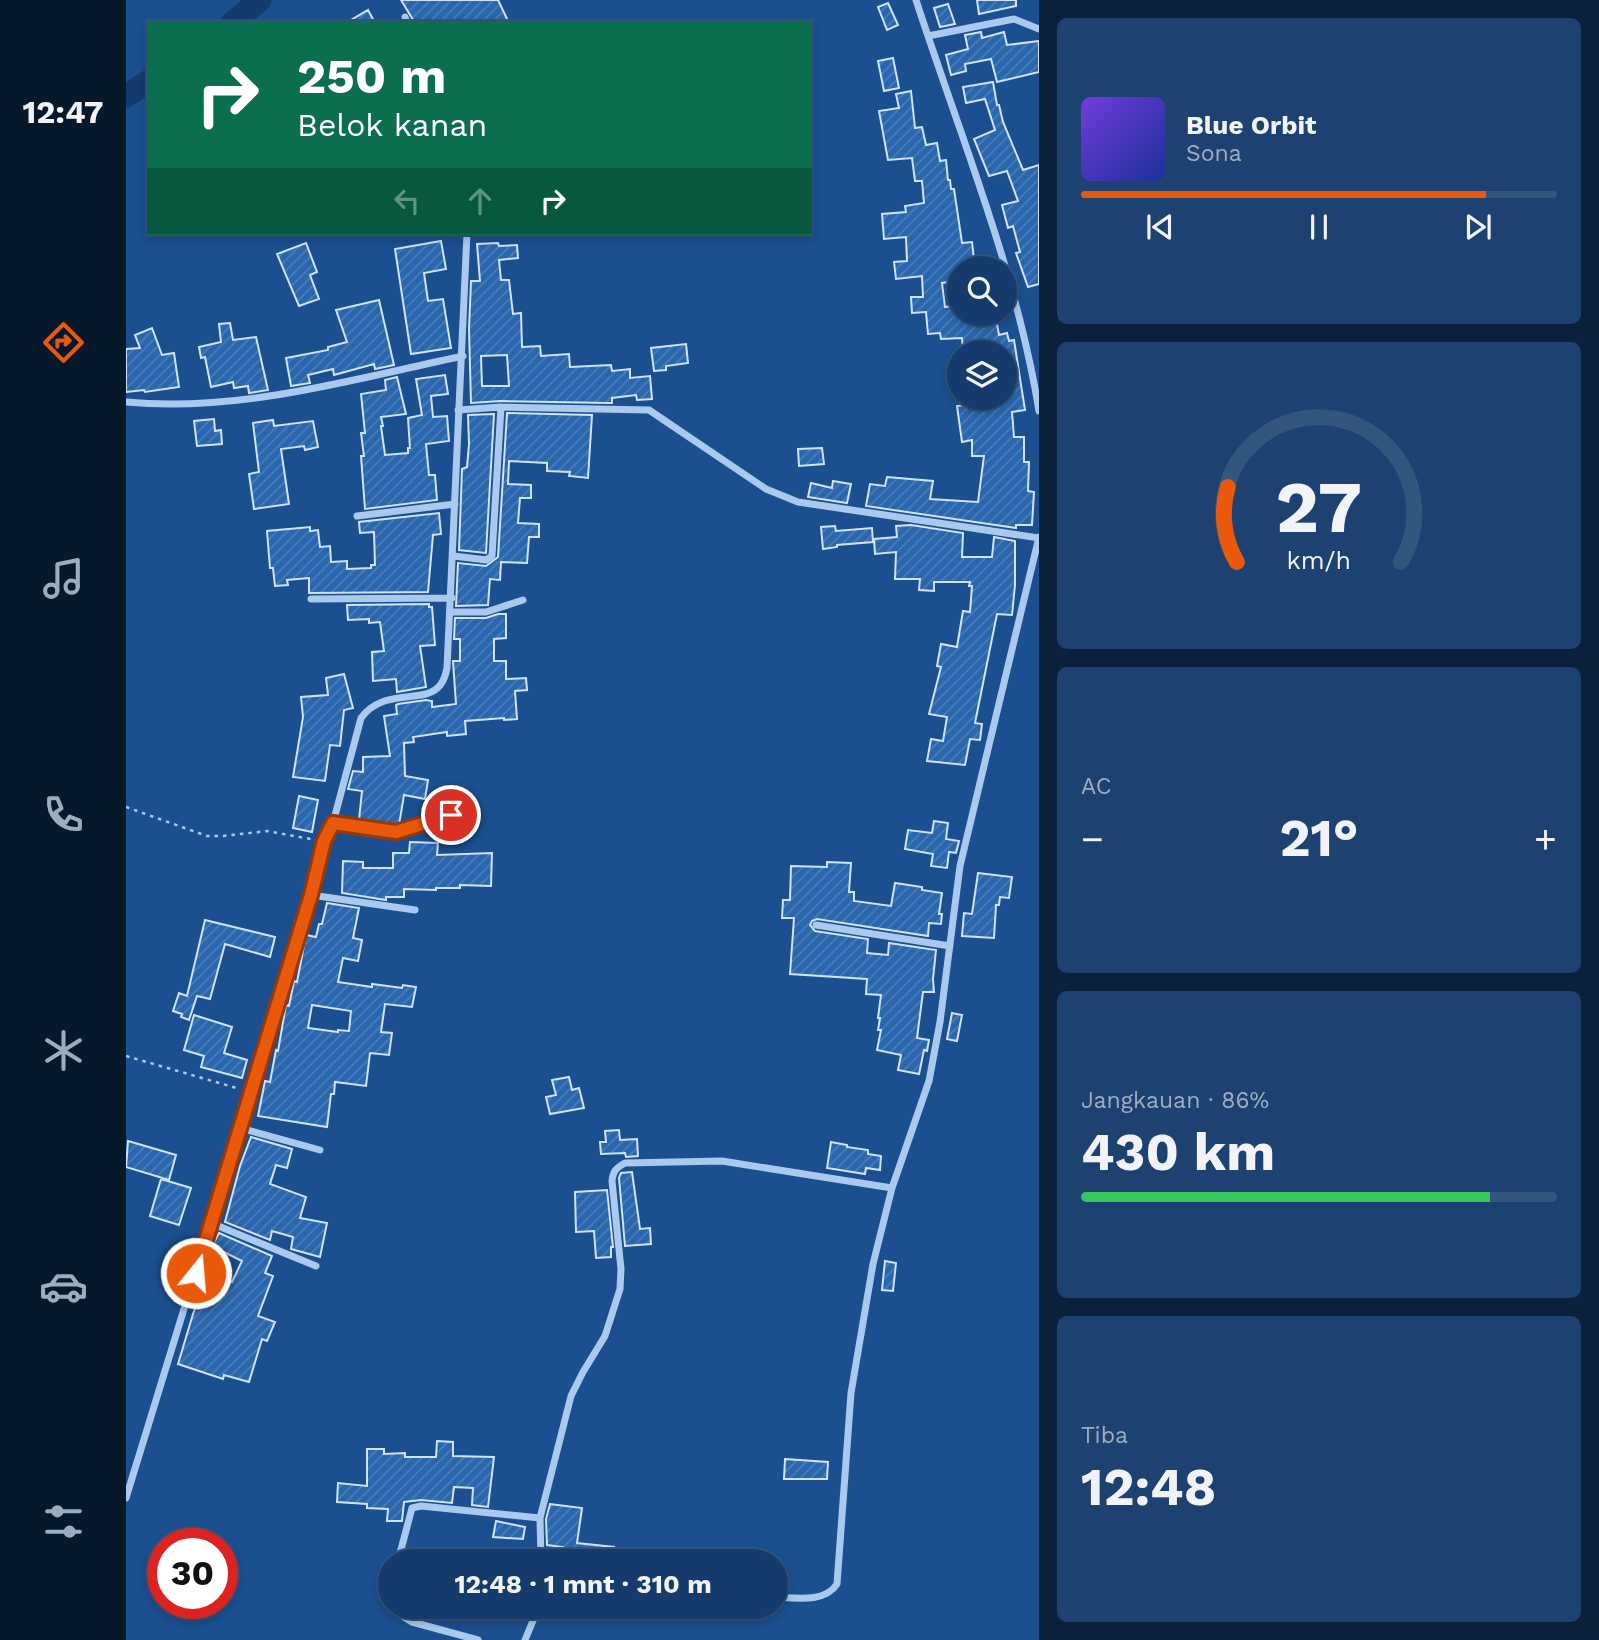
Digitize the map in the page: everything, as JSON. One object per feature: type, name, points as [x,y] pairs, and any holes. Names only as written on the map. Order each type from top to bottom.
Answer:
[{"type":"street","points":[[916,0],[1012,284],[1031,362],[1039,411]]},
{"type":"street","points":[[928,36],[1014,19],[1039,29]]},
{"type":"street","points":[[126,1498],[311,895],[324,841],[333,823],[361,718],[369,707],[379,702],[429,693],[441,685],[447,668],[467,235]]},
{"type":"street","points":[[126,402],[162,405],[266,397],[463,356]]},
{"type":"street","points":[[458,410],[501,407],[649,410],[766,489],[798,502],[1039,537],[960,866],[940,1022],[929,1081],[892,1188],[871,1275],[851,1393],[837,1584],[827,1595],[788,1597]]},
{"type":"street","points":[[454,556],[486,560],[492,556],[501,407]]},
{"type":"street","points":[[357,516],[455,504]]},
{"type":"street","points":[[311,599],[452,598]]},
{"type":"street","points":[[450,612],[486,612],[523,600]]},
{"type":"street","points":[[333,823],[396,832],[451,815]]},
{"type":"street","points":[[311,895],[415,910]]},
{"type":"street","points":[[816,925],[950,946]]},
{"type":"street","points":[[240,1128],[320,1150]]},
{"type":"street","points":[[539,1549],[540,1518],[572,1396],[605,1336],[620,1289],[621,1269],[613,1172],[625,1163],[722,1161],[892,1188]]},
{"type":"street","points":[[211,1223],[316,1266]]},
{"type":"street","points":[[401,1549],[412,1508],[421,1506],[540,1518]]},
{"type":"street","points":[[408,1619],[478,1640]]},
{"type":"street","points":[[525,1640],[534,1619]]},
{"type":"path","points":[[126,807],[207,836],[267,831],[324,841]]},
{"type":"path","points":[[126,1056],[250,1091]]},
{"type":"building","points":[[401,0],[498,0],[508,21],[414,21]]},
{"type":"building","points":[[977,0],[1016,0],[1016,6],[979,14]]},
{"type":"building","points":[[888,3],[898,25],[887,30],[878,7]]},
{"type":"building","points":[[948,4],[955,24],[940,27],[934,8]]},
{"type":"building","points":[[368,10],[374,21],[349,21]]},
{"type":"building","points":[[981,32],[982,38],[1004,32],[1007,45],[1039,41],[1039,72],[997,82],[991,59],[965,64],[966,71],[951,75],[946,55],[968,49],[965,35]]},
{"type":"building","points":[[893,58],[899,88],[884,91],[878,61]]},
{"type":"building","points":[[993,82],[997,105],[1023,170],[1039,165],[1039,284],[1028,287],[1016,253],[1020,252],[1013,226],[1008,228],[1002,205],[1018,201],[1007,171],[989,176],[974,139],[995,130],[985,99],[966,103],[963,87]]},
{"type":"building","points":[[911,91],[915,128],[922,127],[926,145],[937,143],[940,161],[946,160],[948,180],[951,189],[954,189],[962,243],[972,242],[974,256],[947,256],[947,282],[942,283],[947,307],[947,326],[997,326],[999,335],[1007,333],[1009,340],[941,339],[940,333],[928,334],[926,312],[912,313],[911,297],[923,297],[922,276],[896,279],[894,262],[907,261],[906,237],[884,239],[882,214],[906,212],[905,206],[924,203],[922,181],[915,181],[912,158],[888,160],[879,111],[899,108],[896,94]]},
{"type":"building","points":[[441,241],[446,269],[424,273],[428,301],[443,299],[451,348],[411,354],[395,249]]},
{"type":"building","points":[[306,243],[317,272],[310,275],[319,299],[299,306],[277,254]]},
{"type":"building","points":[[477,244],[517,245],[518,258],[499,260],[501,280],[509,280],[513,314],[521,313],[522,347],[540,346],[541,356],[569,354],[570,367],[611,365],[612,371],[630,369],[630,378],[650,376],[652,399],[637,400],[636,395],[612,398],[612,403],[471,403],[469,329],[471,281],[480,281]],"holes":[[[507,355],[509,386],[482,386],[481,356]]]},
{"type":"building","points":[[379,300],[394,365],[375,369],[374,364],[334,375],[333,369],[308,375],[310,383],[291,386],[286,358],[328,350],[328,347],[347,342],[336,310]]},
{"type":"building","points":[[230,323],[233,340],[256,337],[268,390],[249,393],[248,386],[234,388],[233,382],[211,387],[205,357],[201,358],[199,347],[221,342],[219,324]]},
{"type":"building","points":[[152,328],[162,355],[174,353],[179,387],[126,392],[126,349],[140,348],[135,335]]},
{"type":"building","points":[[686,344],[688,363],[666,366],[666,370],[654,371],[651,348]]},
{"type":"building","points":[[1017,359],[1025,410],[1012,412],[1014,437],[1024,437],[1024,462],[1029,462],[1028,491],[1034,492],[1032,525],[1016,525],[1016,528],[866,506],[870,484],[885,486],[887,477],[933,481],[930,499],[978,502],[984,456],[972,456],[972,440],[962,442],[958,410],[1017,410]]},
{"type":"building","points":[[445,375],[448,394],[431,396],[433,417],[447,416],[449,441],[426,444],[429,475],[435,475],[437,500],[365,509],[361,433],[365,433],[361,394],[386,390],[385,380],[397,377],[406,414],[381,417],[385,455],[408,453],[408,418],[422,415],[416,379]]},
{"type":"building","points":[[507,413],[592,415],[588,478],[569,476],[570,472],[547,471],[547,463],[509,461],[508,484],[531,485],[531,498],[520,498],[518,523],[539,524],[539,537],[529,537],[527,563],[501,562],[500,580],[490,579],[488,605],[456,606],[458,563],[486,566],[498,557]]},
{"type":"building","points":[[494,414],[486,553],[459,550],[462,469],[467,467],[469,444],[468,415]]},
{"type":"building","points":[[214,419],[215,431],[221,430],[222,444],[197,446],[194,421]]},
{"type":"building","points":[[273,420],[274,426],[313,421],[318,447],[305,450],[304,446],[281,449],[289,504],[254,509],[249,474],[259,472],[253,423]]},
{"type":"building","points":[[822,448],[824,464],[799,466],[798,449]]},
{"type":"building","points":[[833,481],[851,484],[847,503],[808,497],[811,483],[832,488]]},
{"type":"building","points":[[439,513],[441,534],[433,535],[428,592],[309,593],[309,578],[287,580],[288,585],[275,586],[273,568],[270,568],[267,531],[310,527],[310,531],[318,530],[320,547],[330,546],[331,562],[347,561],[347,569],[371,568],[371,565],[375,565],[374,532],[360,533],[359,522]]},
{"type":"building","points":[[911,525],[963,533],[962,557],[992,557],[994,537],[1015,541],[1012,615],[997,614],[975,723],[982,724],[980,740],[970,739],[965,765],[927,761],[931,739],[943,741],[947,717],[929,714],[941,667],[937,666],[941,644],[957,647],[963,611],[970,612],[972,586],[969,586],[970,582],[934,582],[934,591],[919,590],[920,579],[895,579],[896,552],[875,554],[874,539],[897,537],[896,526]]},
{"type":"building","points":[[835,526],[836,531],[872,528],[873,542],[823,549],[821,527]]},
{"type":"building","points":[[429,604],[429,607],[432,607],[435,645],[420,646],[426,687],[397,692],[396,679],[373,681],[372,652],[384,651],[380,622],[369,623],[369,619],[348,620],[347,605]]},
{"type":"building","points":[[506,614],[506,638],[494,639],[494,661],[506,661],[506,679],[526,678],[527,690],[515,691],[517,719],[465,721],[466,734],[447,736],[447,732],[413,737],[414,742],[404,743],[405,776],[428,780],[425,799],[404,795],[399,825],[359,820],[362,791],[348,789],[353,771],[363,772],[363,757],[390,756],[384,716],[397,714],[398,704],[426,700],[432,701],[432,707],[456,704],[453,661],[460,661],[460,639],[454,639],[455,618],[486,618]]},
{"type":"building","points":[[344,674],[353,708],[344,710],[340,746],[330,745],[325,781],[293,777],[303,717],[301,697],[328,695],[326,678]]},
{"type":"building","points":[[299,796],[318,800],[312,832],[293,828]]},
{"type":"building","points":[[934,821],[948,823],[946,839],[959,841],[956,853],[949,852],[947,868],[931,866],[933,854],[905,849],[908,830],[932,833]]},
{"type":"building","points":[[410,842],[438,843],[437,855],[492,853],[491,886],[460,885],[460,888],[436,890],[404,889],[404,897],[386,897],[386,900],[342,893],[343,861],[363,862],[363,868],[393,868],[393,853],[409,853]]},
{"type":"building","points":[[827,862],[851,863],[849,892],[854,892],[854,901],[891,906],[895,883],[942,893],[939,914],[942,914],[941,924],[929,923],[928,936],[817,919],[810,925],[815,931],[868,939],[867,953],[888,955],[889,943],[936,950],[934,992],[923,992],[917,1038],[929,1040],[919,1074],[898,1070],[901,1055],[877,1050],[881,1030],[878,1030],[878,1018],[881,995],[866,994],[867,979],[790,974],[794,918],[782,918],[783,900],[790,900],[791,866],[827,867]]},
{"type":"building","points":[[978,873],[1012,877],[1009,898],[1000,897],[999,905],[996,905],[994,938],[962,936],[964,913],[972,914]]},
{"type":"building","points":[[327,903],[359,908],[353,938],[362,940],[358,961],[343,958],[338,982],[372,987],[372,984],[416,987],[412,1007],[385,1004],[381,1032],[392,1033],[389,1055],[370,1053],[366,1086],[335,1082],[327,1127],[258,1116],[265,1081],[270,1082],[276,1050],[278,1051],[286,1005],[289,1006],[294,981],[297,982],[306,935],[316,937],[319,924],[322,924]],"holes":[[[312,1005],[351,1011],[349,1031],[308,1028]]]},
{"type":"building","points":[[205,920],[275,937],[270,957],[225,944],[210,999],[197,996],[189,1020],[173,1011],[179,993],[187,996]]},
{"type":"building","points":[[952,1013],[962,1015],[957,1041],[947,1039]]},
{"type":"building","points":[[194,1015],[232,1027],[224,1053],[247,1060],[242,1078],[201,1067],[204,1056],[184,1050]]},
{"type":"building","points":[[569,1077],[572,1090],[579,1088],[584,1108],[550,1114],[546,1097],[556,1095],[552,1080]]},
{"type":"building","points":[[619,1130],[620,1140],[637,1139],[638,1156],[626,1157],[625,1153],[601,1154],[600,1142],[606,1142],[605,1131]]},
{"type":"building","points":[[251,1137],[292,1149],[287,1168],[276,1165],[270,1184],[306,1197],[300,1218],[327,1223],[320,1257],[291,1249],[293,1237],[272,1231],[270,1240],[225,1222]]},
{"type":"building","points":[[128,1141],[176,1155],[169,1180],[126,1167]]},
{"type":"building","points":[[831,1142],[868,1150],[868,1154],[881,1156],[880,1170],[866,1168],[865,1174],[827,1168]]},
{"type":"building","points":[[632,1172],[640,1229],[650,1228],[651,1244],[625,1246],[619,1178],[621,1173]]},
{"type":"building","points":[[161,1179],[191,1188],[179,1225],[150,1216]]},
{"type":"building","points":[[607,1190],[613,1247],[611,1257],[596,1258],[594,1231],[576,1232],[575,1192]]},
{"type":"building","points":[[219,1233],[272,1256],[265,1273],[273,1276],[258,1316],[275,1322],[267,1341],[262,1339],[249,1382],[224,1375],[223,1379],[178,1364],[193,1314],[212,1274],[232,1282],[242,1261],[222,1251],[216,1263],[206,1258]]},
{"type":"building","points":[[885,1261],[896,1263],[893,1291],[882,1290]]},
{"type":"building","points":[[437,1441],[453,1442],[453,1456],[494,1457],[488,1507],[472,1505],[473,1488],[454,1487],[452,1503],[421,1500],[404,1502],[402,1521],[387,1521],[388,1509],[337,1502],[338,1483],[367,1486],[367,1449],[384,1449],[384,1454],[405,1453],[405,1457],[436,1457]]},
{"type":"building","points":[[785,1459],[828,1462],[827,1479],[784,1479]]},
{"type":"building","points":[[550,1504],[582,1508],[577,1543],[614,1549],[563,1549],[547,1545],[546,1519]]},
{"type":"building","points":[[496,1521],[525,1527],[523,1539],[493,1537]]},
{"type":"waterway","points":[[234,21],[260,0]]},
{"type":"waterway","points":[[126,96],[147,82]]},
{"type":"route","points":[[196,1273],[311,895],[324,841],[333,823],[396,832],[451,815]]}]
